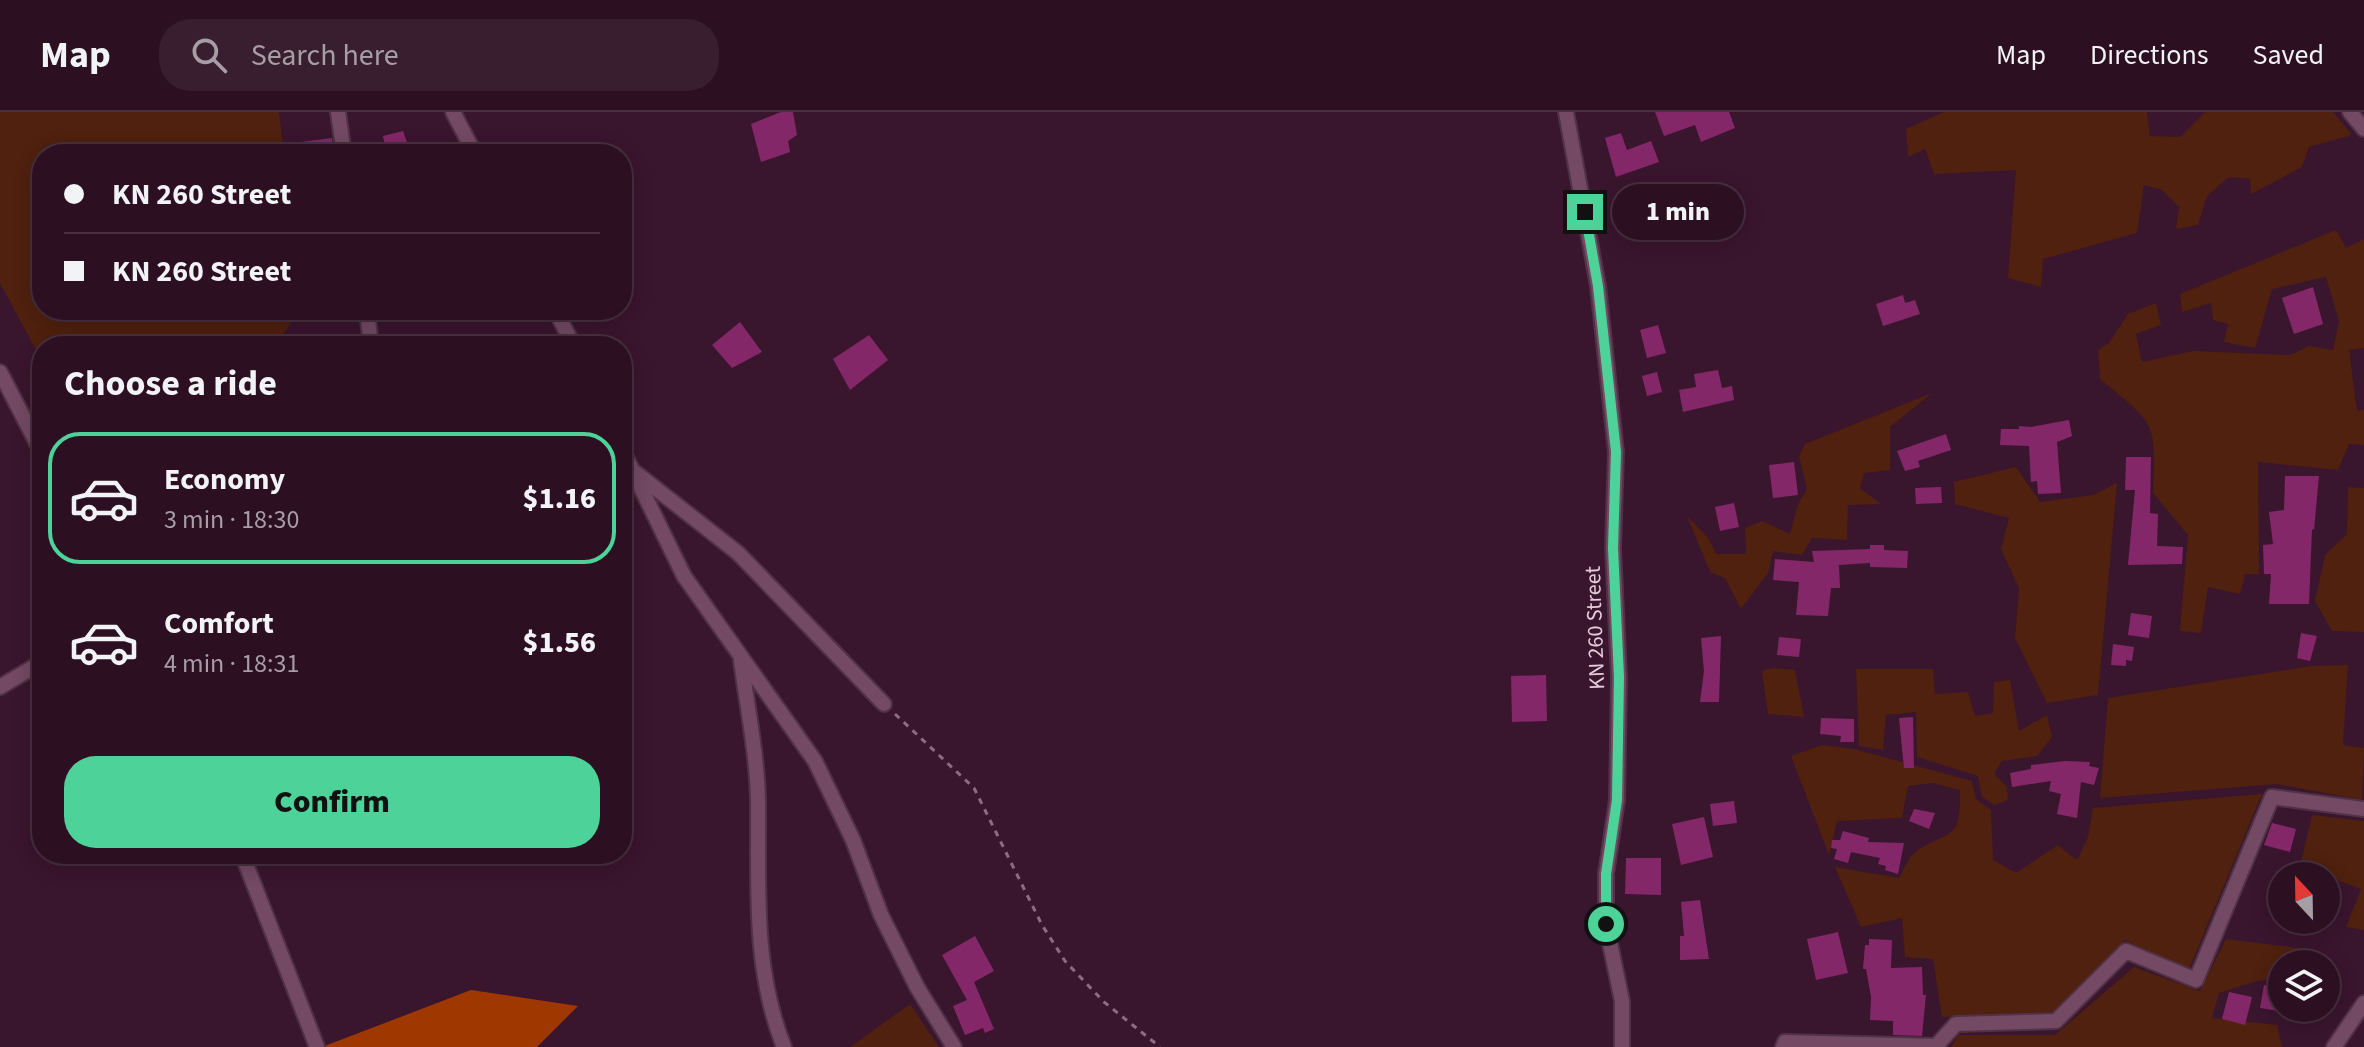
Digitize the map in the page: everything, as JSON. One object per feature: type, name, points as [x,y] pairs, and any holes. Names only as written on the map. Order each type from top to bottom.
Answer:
[{"type":"street","points":[[338,112],[343,144]]},
{"type":"street","points":[[453,112],[470,144]]},
{"type":"street","name":"KN 260 Street","points":[[1566,112],[1598,286],[1616,452],[1613,548],[1619,677],[1617,800],[1606,874],[1606,924],[1622,1001],[1622,1047]]},
{"type":"street","points":[[2350,112],[2364,129]]},
{"type":"street","points":[[0,372],[32,434]]},
{"type":"street","points":[[632,470],[738,553],[884,704]]},
{"type":"street","points":[[632,471],[684,576],[815,761],[853,840],[881,915],[917,987],[954,1047]]},
{"type":"street","points":[[741,659],[758,798],[755,848],[761,966],[784,1047]]},
{"type":"street","points":[[0,687],[32,668]]},
{"type":"street","points":[[1783,1047],[1785,1042],[1936,1046],[1956,1024],[2056,1021],[2126,951],[2196,980],[2272,797],[2364,809]]},
{"type":"street","points":[[246,864],[317,1047]]},
{"type":"street","points":[[2334,1047],[2364,1003]]},
{"type":"path","points":[[884,704],[974,788],[1042,925],[1065,961],[1104,1002],[1160,1047]]},
{"type":"shaded area","points":[[0,112],[279,112],[283,144],[32,144],[32,320],[293,320],[282,336],[32,336],[32,342],[0,283]]},
{"type":"shaded area","points":[[1944,112],[2147,112],[2150,136],[2180,137],[2205,112],[2333,112],[2352,135],[2309,147],[2302,167],[2251,194],[2250,179],[2229,177],[2207,196],[2198,225],[2176,229],[2179,207],[2162,190],[2144,185],[2137,233],[2043,259],[2041,287],[2008,278],[2016,170],[1934,174],[1925,149],[1908,157],[1906,129]]},
{"type":"shaded area","points":[[2336,230],[2346,248],[2364,239],[2364,348],[2349,350],[2357,411],[2364,410],[2364,445],[2349,444],[2338,470],[2258,462],[2259,574],[2245,574],[2240,594],[2208,587],[2201,633],[2180,631],[2188,535],[2153,493],[2154,451],[2149,426],[2132,406],[2100,379],[2098,350],[2109,343],[2128,314],[2156,303],[2161,325],[2136,334],[2142,362],[2193,351],[2290,355],[2309,346],[2333,350],[2339,321],[2326,277],[2272,289],[2255,348],[2224,342],[2228,324],[2213,320],[2211,303],[2182,312],[2180,294]]},
{"type":"shaded area","points":[[1932,393],[1890,427],[1890,470],[1864,473],[1860,488],[1881,504],[1848,505],[1847,540],[1812,538],[1802,555],[1773,551],[1768,573],[1741,609],[1725,578],[1710,572],[1687,516],[1709,539],[1716,554],[1746,554],[1745,528],[1762,521],[1790,534],[1798,504],[1807,489],[1799,456],[1805,444]]},
{"type":"shaded area","points":[[2016,467],[2040,502],[2093,495],[2117,483],[2098,695],[2047,703],[2015,638],[2019,588],[2001,549],[2009,518],[1955,504],[1954,482]]},
{"type":"shaded area","points":[[2348,487],[2364,488],[2364,632],[2332,631],[2315,601],[2325,555],[2347,534]]},
{"type":"shaded area","points":[[2348,665],[2343,745],[2364,748],[2362,800],[2277,784],[2100,798],[2108,698],[2311,666]]},
{"type":"shaded area","points":[[1773,668],[1795,670],[1804,717],[1768,714],[1762,671]]},
{"type":"shaded area","points":[[1856,669],[1933,669],[1935,694],[1968,692],[1975,716],[1993,713],[1994,682],[2010,680],[2019,731],[2047,715],[2052,737],[2037,756],[2002,761],[1994,773],[2007,787],[2008,800],[1994,805],[1982,797],[1978,776],[1917,757],[1916,712],[1886,715],[1883,750],[1859,746]]},
{"type":"shaded area","points":[[1822,745],[1854,749],[1972,781],[1976,799],[1991,810],[1993,860],[2016,873],[2058,845],[2077,860],[2088,837],[2093,808],[2262,794],[2187,974],[2125,940],[2053,1012],[1942,1017],[1933,959],[1905,957],[1902,918],[1861,927],[1835,867],[1899,878],[1914,853],[1956,826],[1960,790],[1932,783],[1908,786],[1902,818],[1837,821],[1829,855],[1791,756]]},
{"type":"shaded area","points":[[2312,815],[2364,821],[2364,930],[2346,927],[2361,889],[2340,881],[2340,862],[2301,862]]},
{"type":"shaded area","points":[[2226,939],[2314,950],[2268,950],[2268,980],[2219,993],[2212,1018],[2277,1025],[2282,1047],[1951,1047],[1958,1035],[2055,1035],[2134,967],[2200,991]]},
{"type":"shaded area","points":[[471,990],[578,1006],[537,1047],[322,1047]]},
{"type":"shaded area","points":[[910,1004],[939,1047],[850,1047]]},
{"type":"building","points":[[781,112],[793,112],[797,135],[788,141],[790,152],[761,162],[751,124]]},
{"type":"building","points":[[1655,112],[1729,112],[1735,128],[1701,142],[1695,125],[1664,136]]},
{"type":"building","points":[[403,131],[408,144],[385,144],[383,136]]},
{"type":"building","points":[[1621,133],[1627,150],[1651,141],[1659,162],[1616,177],[1605,138]]},
{"type":"building","points":[[332,138],[333,144],[286,144]]},
{"type":"building","points":[[2313,287],[2323,324],[2294,334],[2282,298]]},
{"type":"building","points":[[1903,295],[1905,303],[1915,300],[1920,314],[1883,326],[1876,304]]},
{"type":"building","points":[[740,322],[762,352],[732,368],[712,345]]},
{"type":"building","points":[[1658,325],[1666,353],[1647,358],[1640,330]]},
{"type":"building","points":[[869,335],[888,360],[850,390],[833,359]]},
{"type":"building","points":[[1718,370],[1722,388],[1732,386],[1734,400],[1683,412],[1679,390],[1696,387],[1694,374]]},
{"type":"building","points":[[1657,372],[1662,392],[1647,396],[1642,376]]},
{"type":"building","points":[[2069,420],[2072,436],[2057,442],[2061,493],[2038,494],[2037,481],[2031,482],[2029,446],[2000,445],[2001,429]]},
{"type":"building","points":[[1946,434],[1951,450],[1918,461],[1920,467],[1905,471],[1897,451]]},
{"type":"building","points":[[2126,457],[2151,457],[2150,513],[2158,514],[2157,546],[2183,547],[2182,564],[2128,565],[2135,490],[2125,490]]},
{"type":"building","points":[[1794,462],[1798,495],[1773,498],[1769,465]]},
{"type":"building","points":[[2285,476],[2319,476],[2312,529],[2309,604],[2269,604],[2271,574],[2264,574],[2263,545],[2273,544],[2269,512],[2284,510]]},
{"type":"building","points":[[1941,487],[1942,503],[1916,504],[1915,488]]},
{"type":"building","points":[[1734,503],[1739,527],[1720,531],[1715,507]]},
{"type":"building","points":[[1870,545],[1884,545],[1884,550],[1908,551],[1907,568],[1870,567],[1870,563],[1839,565],[1840,588],[1831,588],[1828,616],[1796,615],[1799,582],[1773,580],[1775,559],[1814,562],[1812,551],[1870,549]]},
{"type":"building","points":[[2131,613],[2152,616],[2149,638],[2128,635]]},
{"type":"building","points":[[2301,633],[2317,636],[2310,661],[2297,658]]},
{"type":"building","points":[[1721,636],[1719,702],[1700,702],[1704,671],[1701,638]]},
{"type":"building","points":[[1779,637],[1801,639],[1799,657],[1777,655]]},
{"type":"building","points":[[2113,644],[2134,647],[2132,661],[2126,660],[2126,666],[2111,665]]},
{"type":"building","points":[[1546,675],[1547,721],[1512,722],[1511,676]]},
{"type":"building","points":[[1913,717],[1914,768],[1904,768],[1899,718]]},
{"type":"building","points":[[1821,718],[1854,719],[1854,742],[1840,742],[1841,736],[1820,734]]},
{"type":"building","points":[[2090,762],[2089,766],[2099,768],[2094,785],[2081,782],[2077,818],[2057,814],[2061,794],[2049,791],[2051,781],[2012,787],[2010,773],[2031,769],[2031,765]]},
{"type":"building","points":[[1734,801],[1737,823],[1713,826],[1710,804]]},
{"type":"building","points":[[1914,809],[1935,813],[1929,829],[1909,821]]},
{"type":"building","points":[[1704,817],[1713,857],[1681,865],[1672,824]]},
{"type":"building","points":[[2272,823],[2296,829],[2290,852],[2264,845]]},
{"type":"building","points":[[1843,831],[1869,838],[1868,842],[1904,843],[1898,874],[1878,864],[1880,858],[1851,852],[1848,863],[1834,859],[1837,849],[1831,848],[1832,840],[1840,840]]},
{"type":"building","points":[[1626,858],[1661,858],[1661,895],[1625,894]]},
{"type":"building","points":[[1700,900],[1709,959],[1680,960],[1680,936],[1684,936],[1681,902]]},
{"type":"building","points":[[1838,932],[1848,973],[1816,980],[1807,939]]},
{"type":"building","points":[[975,936],[994,971],[974,982],[994,1029],[985,1033],[983,1028],[965,1035],[953,1006],[967,1000],[942,955]]},
{"type":"building","points":[[1869,939],[1892,940],[1891,968],[1922,967],[1923,995],[1926,995],[1922,1036],[1893,1035],[1893,1021],[1870,1020],[1871,997],[1866,969],[1863,969],[1865,945],[1869,945]]},
{"type":"building","points":[[2264,985],[2268,986],[2268,1009],[2260,1008]]},
{"type":"building","points":[[2229,992],[2252,997],[2245,1025],[2222,1019]]},
{"type":"route","points":[[1585,212],[1598,286],[1616,452],[1613,548],[1619,677],[1617,800],[1606,874],[1606,924]]}]
